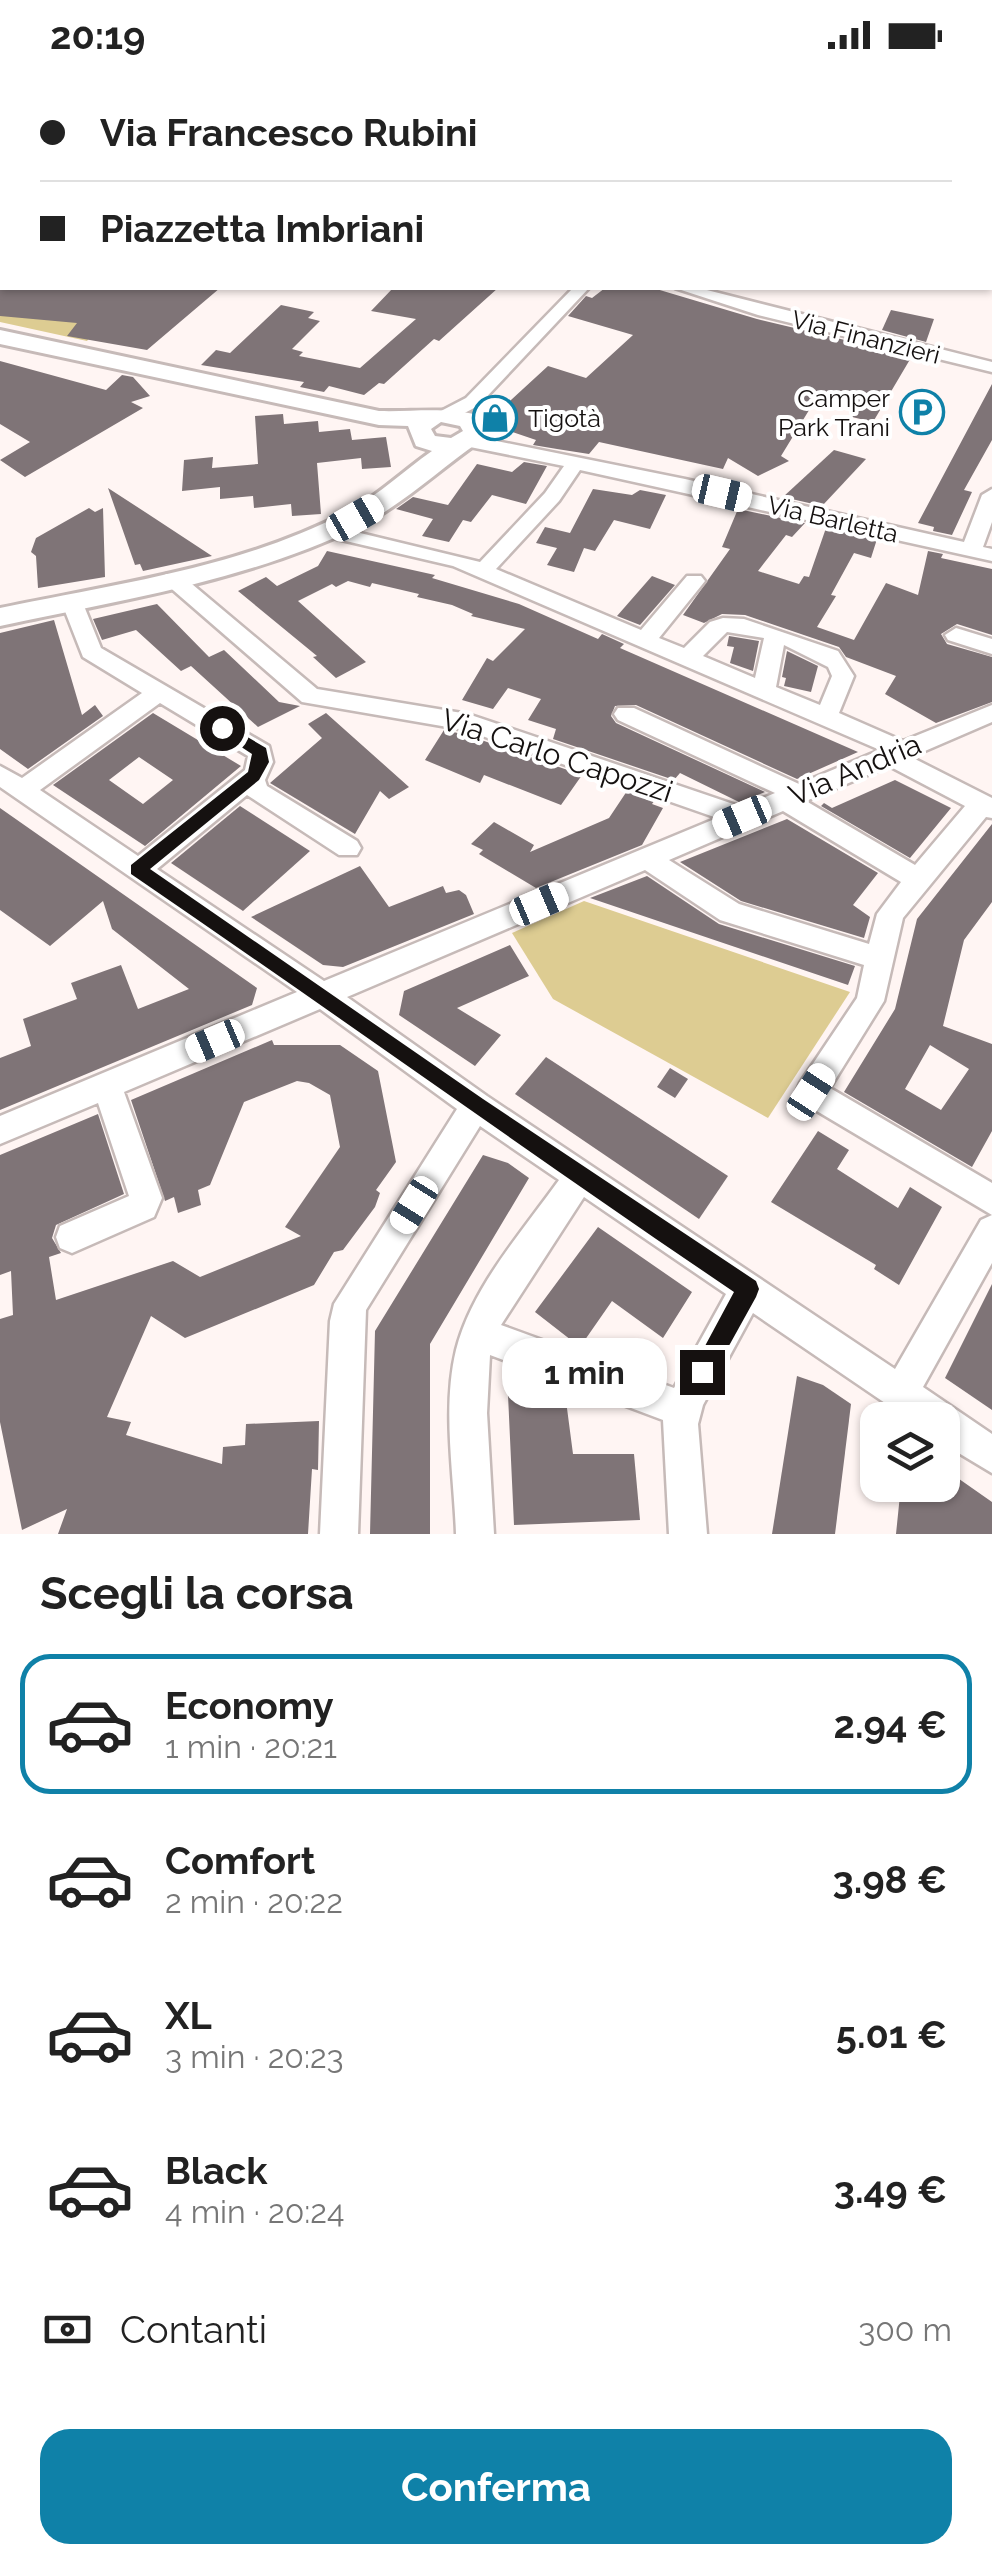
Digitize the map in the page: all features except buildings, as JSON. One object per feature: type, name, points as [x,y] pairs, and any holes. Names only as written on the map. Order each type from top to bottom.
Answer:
[{"type":"main road","name":"Via Barletta","points":[[0,337],[450,431]]},
{"type":"main road","points":[[0,617],[266,555],[326,531],[375,506],[450,431]]},
{"type":"street","points":[[450,431],[578,290]]},
{"type":"street","name":"Via Finanzieri","points":[[690,290],[992,367]]},
{"type":"street","name":"Via Barletta","points":[[450,431],[992,555]]},
{"type":"street","points":[[483,571],[552,497],[576,462]]},
{"type":"street","points":[[970,550],[992,495]]},
{"type":"street","points":[[326,531],[446,558],[483,571],[824,716],[987,807],[916,879],[890,914],[870,1001],[811,1092],[992,1200]]},
{"type":"street","name":"Via Carlo Capozzi","points":[[173,579],[310,696],[484,727],[742,817]]},
{"type":"street","points":[[645,640],[694,581]]},
{"type":"street","points":[[72,601],[91,652],[260,752],[261,762],[254,776],[138,870]]},
{"type":"street","points":[[688,659],[714,630],[726,624],[775,636],[829,656],[840,667],[840,689],[824,716]]},
{"type":"street","points":[[956,635],[992,648]]},
{"type":"street","points":[[764,691],[775,636]]},
{"type":"street","points":[[160,691],[11,783],[324,996],[476,1106],[915,1402]]},
{"type":"street","name":"Via Andria","points":[[0,1130],[992,713]]},
{"type":"street","points":[[626,714],[792,797],[916,879]]},
{"type":"street","points":[[254,776],[257,791],[348,848]]},
{"type":"street","points":[[646,858],[730,912],[880,959]]},
{"type":"street","points":[[72,1237],[143,1206],[146,1198],[107,1086]]},
{"type":"street","points":[[339,1534],[347,1321],[351,1304],[476,1106]]},
{"type":"street","points":[[475,1534],[471,1376],[480,1334],[580,1176]]},
{"type":"street","points":[[901,1392],[992,1231]]},
{"type":"street","points":[[688,1534],[681,1451],[684,1410],[748,1289]]},
{"type":"street","points":[[480,1334],[684,1410]]},
{"type":"street","points":[[960,1433],[992,1455]]},
{"type":"shaded area","points":[[0,290],[126,290],[87,341],[0,322]]},
{"type":"shaded area","points":[[584,901],[850,992],[768,1118],[553,999],[512,933]]},
{"type":"place","name":"Camper Park Trani","points":[[922,412]]},
{"type":"place","name":"Tigotà","points":[[495,418]]},
{"type":"route","points":[[222,728],[260,752],[261,762],[254,776],[138,870],[324,996],[476,1106],[748,1289],[702,1372]]}]
